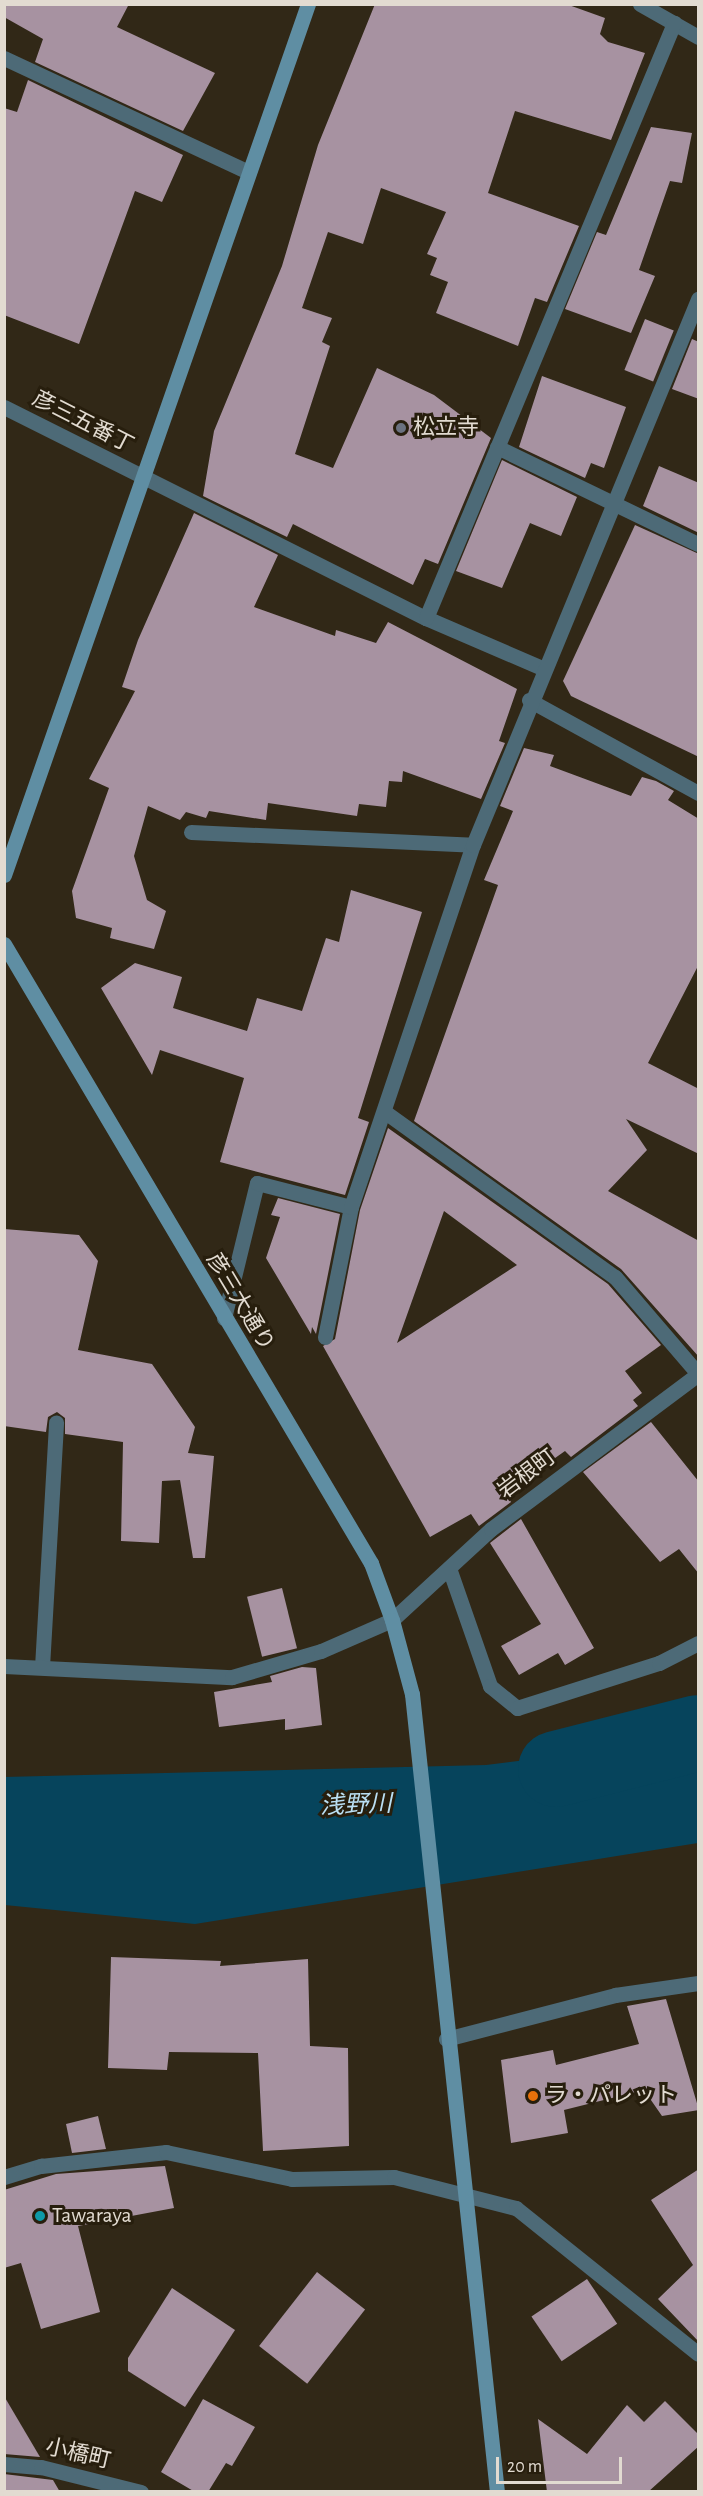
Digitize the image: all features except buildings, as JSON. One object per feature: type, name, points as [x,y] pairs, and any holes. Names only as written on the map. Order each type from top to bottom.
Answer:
[{"type":"street","points":[[4,875],[141,477],[308,4]]},
{"type":"street","points":[[640,4],[699,37]]},
{"type":"street","points":[[426,618],[674,23]]},
{"type":"street","points":[[4,58],[249,172]]},
{"type":"street","points":[[325,1337],[351,1207],[385,1112],[473,845],[542,668],[699,298]]},
{"type":"street","name":"彦三五番丁","points":[[4,407],[426,618],[542,668]]},
{"type":"street","points":[[497,447],[699,544]]},
{"type":"street","points":[[529,700],[699,793]]},
{"type":"street","points":[[191,832],[473,845]]},
{"type":"street","name":"彦三大通り","points":[[4,944],[370,1563],[392,1620],[412,1694],[462,2198],[485,2357],[497,2492]]},
{"type":"street","points":[[385,1112],[615,1277],[699,1374]]},
{"type":"street","points":[[224,1318],[257,1183],[351,1207]]},
{"type":"street","name":"岩根町","points":[[4,1666],[232,1677],[321,1651],[392,1620],[491,1529],[699,1374]]},
{"type":"street","points":[[42,1667],[56,1422]]},
{"type":"street","points":[[449,1568],[490,1686],[517,1708],[659,1663],[699,1643]]},
{"type":"street","points":[[446,2038],[615,1995],[699,1983]]},
{"type":"street","points":[[4,2177],[41,2166],[166,2152],[292,2179],[394,2177],[462,2198],[516,2208],[699,2354]]},
{"type":"street","name":"小橋町","points":[[4,2464],[41,2467],[141,2492]]},
{"type":"water","points":[[698,1738],[698,1843],[195,1924],[5,1905],[4,1777],[486,1765]]},
{"type":"waterway","name":"浅野川","points":[[556,1769],[698,1733]]},
{"type":"place","name":"松立寺","points":[[401,428]]},
{"type":"place","name":"ラ・パレット","points":[[533,2096]]},
{"type":"place","name":"Tawaraya","points":[[40,2216]]}]
